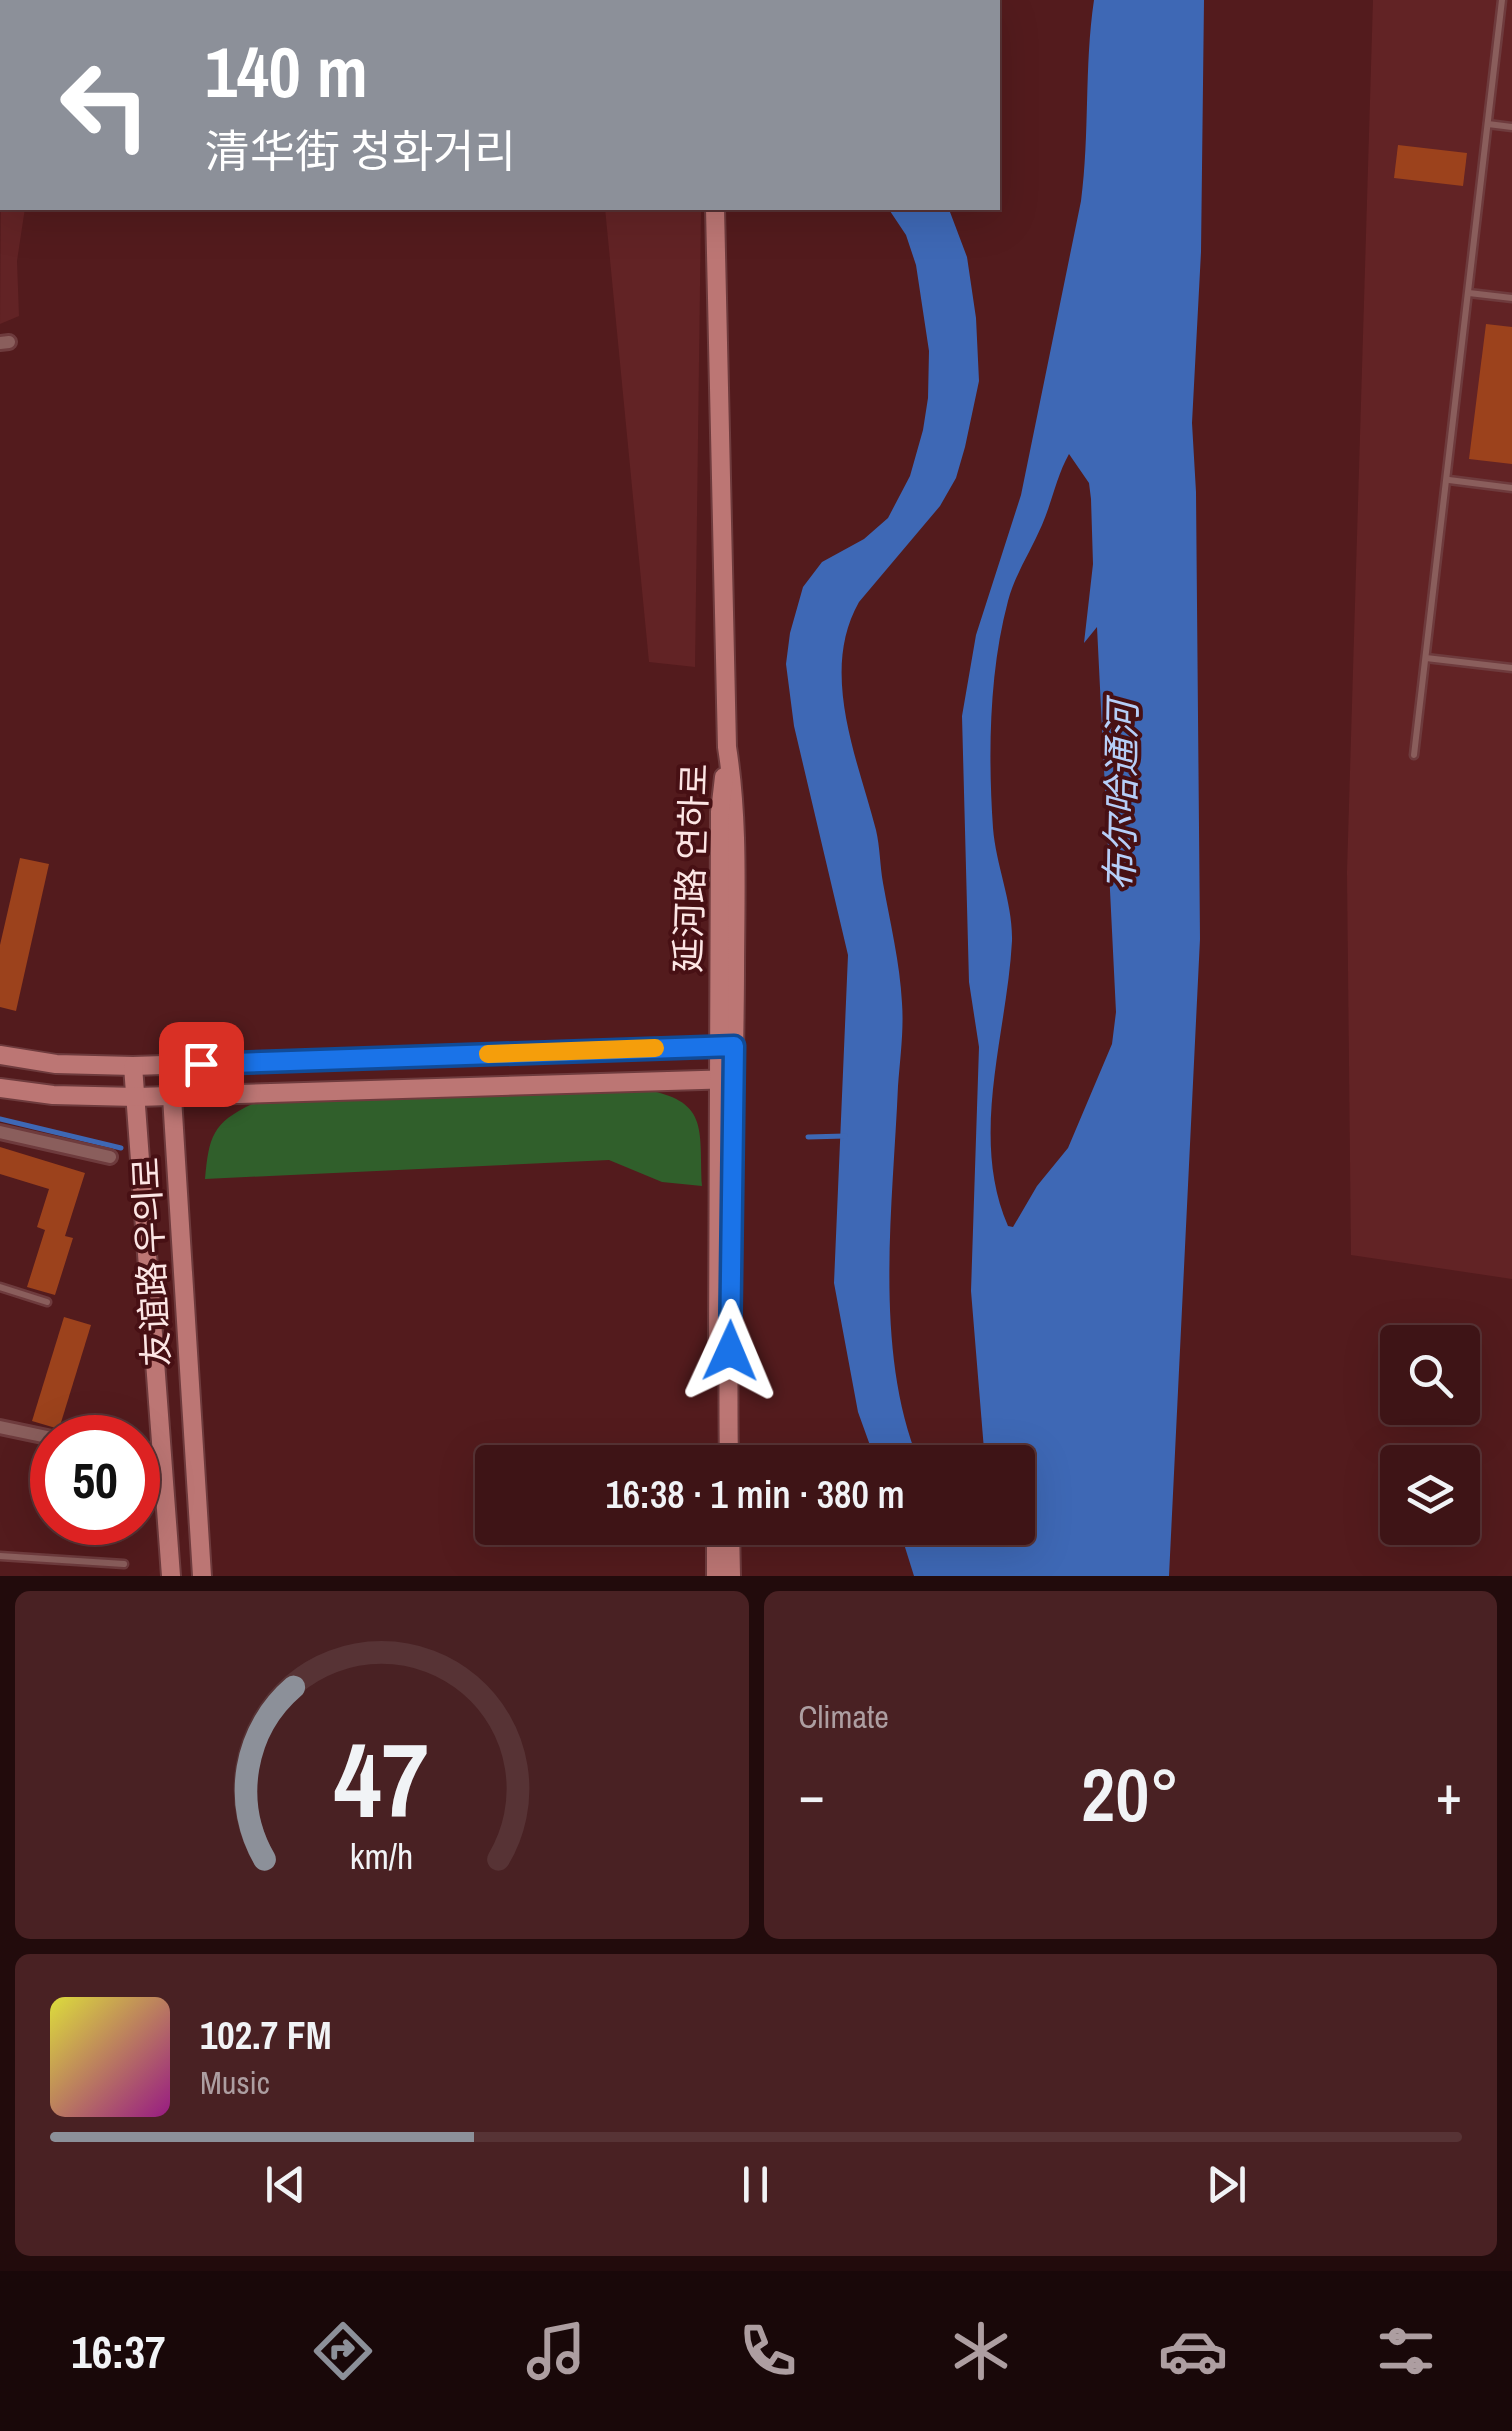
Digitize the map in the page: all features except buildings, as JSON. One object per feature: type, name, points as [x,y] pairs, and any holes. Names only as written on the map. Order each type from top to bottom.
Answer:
[{"type":"main road","name":"延河路 연하로","points":[[716,210],[727,747],[735,838],[727,1046],[729,1445]]},
{"type":"main road","points":[[0,1055],[56,1064],[134,1066],[727,1046]]},
{"type":"main road","name":"友谊路 우의로","points":[[170,1064],[202,1576]]},
{"type":"main road","name":"友谊路 우의로","points":[[134,1066],[171,1576]]},
{"type":"main road","name":"延河路 연하로","points":[[717,1445],[728,1079]]},
{"type":"main road","points":[[0,1088],[53,1095],[136,1097],[728,1079]]},
{"type":"main road","points":[[716,1545],[716,1576]]},
{"type":"main road","points":[[730,1545],[731,1576]]},
{"type":"street","points":[[0,1132],[110,1157]]},
{"type":"street","points":[[0,1427],[30,1433]]},
{"type":"lane","points":[[1414,754],[1502,0]]},
{"type":"lane","points":[[1488,124],[1512,127]]},
{"type":"lane","points":[[1470,293],[1512,298]]},
{"type":"lane","points":[[1448,480],[1512,488]]},
{"type":"lane","points":[[1426,658],[1512,668]]},
{"type":"lane","points":[[0,1287],[47,1302]]},
{"type":"lane","points":[[0,1556],[124,1564]]},
{"type":"shaded area","points":[[1373,0],[1512,0],[1512,1279],[1351,1255],[1347,872]]},
{"type":"shaded area","points":[[1,210],[25,210],[17,261],[19,316],[0,324]]},
{"type":"shaded area","points":[[605,210],[701,210],[695,667],[649,662]]},
{"type":"green space","points":[[641,1089],[663,1094],[690,1109],[700,1133],[702,1186],[662,1182],[609,1160],[205,1179],[215,1133],[228,1118],[252,1104]]},
{"type":"water","name":"布尔哈通河","points":[[1094,0],[1204,0],[1201,252],[1192,423],[1200,939],[1169,1576],[914,1576],[904,1545],[1035,1545],[1035,1445],[984,1445],[971,1291],[979,1047],[969,982],[962,716],[976,635],[1021,495],[1081,201]],"holes":[[[1069,454],[1089,483],[1093,564],[1084,643],[1097,627],[1116,1012],[1112,1044],[1068,1148],[1037,1186],[1013,1227],[1008,1226],[997,1192],[991,1157],[994,1085],[1012,941],[993,828],[994,685],[1011,591]]]},
{"type":"water","points":[[889,210],[948,210],[967,257],[976,318],[979,381],[956,478],[940,506],[859,602],[842,657],[846,716],[877,836],[902,1013],[889,1277],[896,1373],[913,1445],[870,1445],[858,1412],[834,1283],[848,955],[794,726],[786,664],[803,587],[822,562],[864,539],[888,518],[910,476],[928,398],[929,351],[916,265],[906,235]]},
{"type":"waterway","points":[[0,1119],[121,1148]]},
{"type":"waterway","points":[[808,1137],[845,1136]]},
{"type":"slow traffic","points":[[488,1054],[655,1048]]},
{"type":"route","points":[[201,1064],[734,1046],[730,1351]]}]
